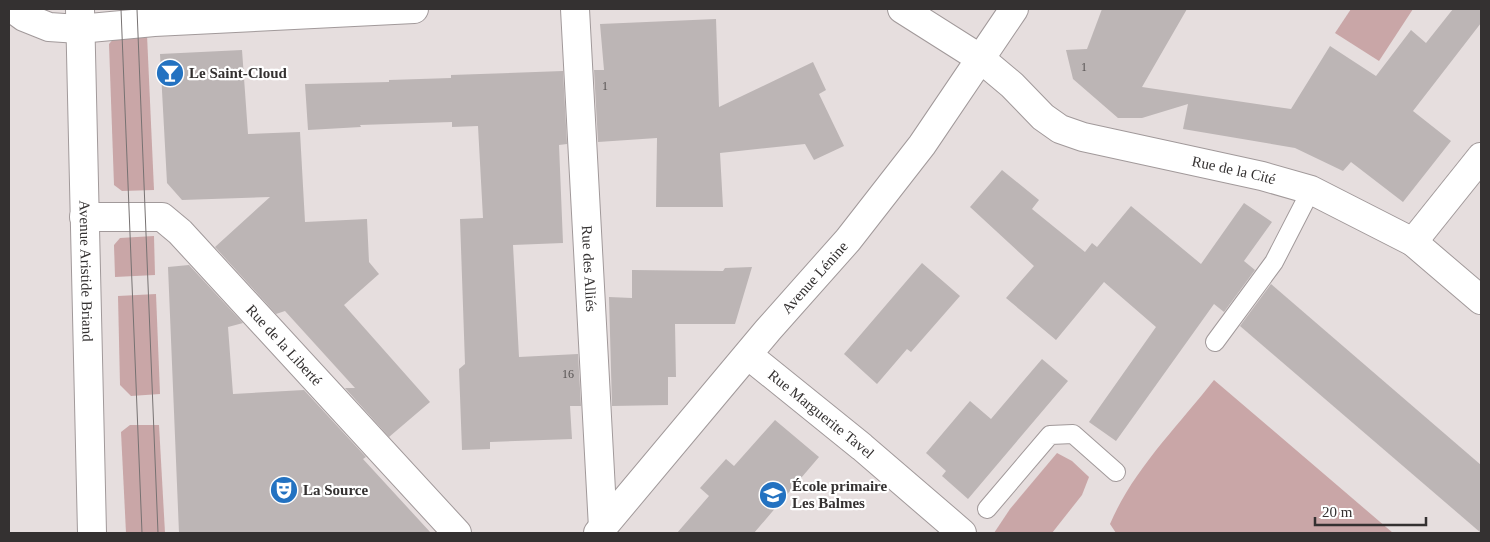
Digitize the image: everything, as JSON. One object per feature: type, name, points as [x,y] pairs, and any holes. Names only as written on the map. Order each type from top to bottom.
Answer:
[{"type":"street","points":[[13,9],[24,17],[49,27],[80,19],[154,22],[414,9]]},
{"type":"street","name":"Rue des Alliés","points":[[576,9],[600,531]]},
{"type":"street","name":"Rue de la Cité","points":[[902,9],[981,59],[1012,85],[1043,117],[1060,129],[1083,137],[1262,176],[1311,190],[1413,242],[1481,300]]},
{"type":"street","name":"Avenue Lénine","points":[[600,531],[748,355],[848,240],[922,145],[1014,9]]},
{"type":"street","name":"Avenue Aristide Briand","points":[[80,19],[92,533]]},
{"type":"street","points":[[1413,242],[1481,157]]},
{"type":"street","name":"Rue de la Liberté","points":[[84,217],[162,217],[180,232],[457,533]]},
{"type":"street","name":"Rue Marguerite Tavel","points":[[748,355],[862,447],[962,533]]},
{"type":"lane","points":[[1214,342],[1274,262],[1311,190]]},
{"type":"lane","points":[[987,509],[1050,434],[1073,434],[1116,472]]},
{"type":"shaded area","points":[[1351,9],[1413,9],[1379,61],[1335,33]]},
{"type":"shaded area","points":[[147,35],[154,190],[122,191],[114,185],[109,44],[116,36]]},
{"type":"shaded area","points":[[154,236],[155,275],[115,277],[114,245],[120,238]]},
{"type":"shaded area","points":[[156,294],[160,394],[131,396],[120,385],[118,296]]},
{"type":"shaded area","points":[[1214,380],[1393,533],[1116,533],[1110,524],[1131,485],[1157,449]]},
{"type":"shaded area","points":[[130,425],[159,425],[165,533],[126,533],[121,432]]},
{"type":"shaded area","points":[[1057,453],[1072,461],[1089,477],[1082,495],[1052,533],[994,533],[1010,509]]},
{"type":"building","points":[[1102,9],[1187,9],[1142,87],[1291,109],[1330,46],[1376,76],[1411,30],[1426,43],[1453,9],[1481,9],[1481,23],[1413,111],[1451,141],[1403,202],[1351,162],[1343,171],[1295,148],[1183,129],[1188,104],[1142,118],[1118,118],[1073,79],[1066,50],[1087,49]]},
{"type":"building","points":[[716,19],[719,107],[813,62],[826,90],[819,94],[844,146],[814,160],[805,144],[720,153],[723,207],[656,207],[657,138],[598,142],[594,70],[604,70],[600,24]]},
{"type":"building","points":[[242,50],[248,134],[300,132],[305,222],[367,219],[369,262],[379,274],[344,305],[430,402],[389,437],[345,388],[355,388],[285,311],[276,314],[215,247],[270,197],[182,200],[167,183],[160,54]]},
{"type":"building","points":[[563,71],[567,144],[559,145],[563,243],[513,245],[519,357],[578,354],[581,406],[570,406],[572,439],[490,442],[490,449],[462,450],[459,369],[465,364],[460,219],[483,218],[478,126],[452,127],[452,122],[360,125],[361,127],[308,130],[305,84],[389,82],[389,80],[451,78],[451,75]]},
{"type":"building","points":[[1002,170],[1039,200],[1032,209],[1085,252],[1092,243],[1097,247],[1131,206],[1201,264],[1244,203],[1272,222],[1244,261],[1255,270],[1224,312],[1214,304],[1116,441],[1089,422],[1156,327],[1104,282],[1056,340],[1006,298],[1034,266],[970,207]]},
{"type":"building","points":[[922,263],[960,296],[911,352],[907,349],[877,384],[844,354]]},
{"type":"building","name":"La Source","points":[[189,265],[243,323],[228,327],[233,394],[304,390],[366,457],[363,459],[431,533],[179,533],[168,267]]},
{"type":"building","points":[[752,267],[735,324],[675,324],[676,377],[668,377],[668,405],[612,406],[609,297],[632,298],[632,270],[723,271],[725,268]]},
{"type":"building","points":[[1271,284],[1481,465],[1481,533],[1240,326]]},
{"type":"building","points":[[1042,359],[1068,381],[968,499],[942,476],[946,471],[926,453],[970,401],[991,419]]},
{"type":"building","points":[[775,420],[819,457],[754,533],[677,533],[709,496],[700,488],[726,459],[734,466]]},
{"type":"tram line","points":[[121,9],[142,533]]},
{"type":"tram line","points":[[137,9],[158,533]]},
{"type":"place","name":"Le Saint-Cloud","points":[[170,73]]},
{"type":"place","name":"La Source","points":[[284,490]]},
{"type":"place","name":"École primaire Les Balmes","points":[[773,495]]}]
